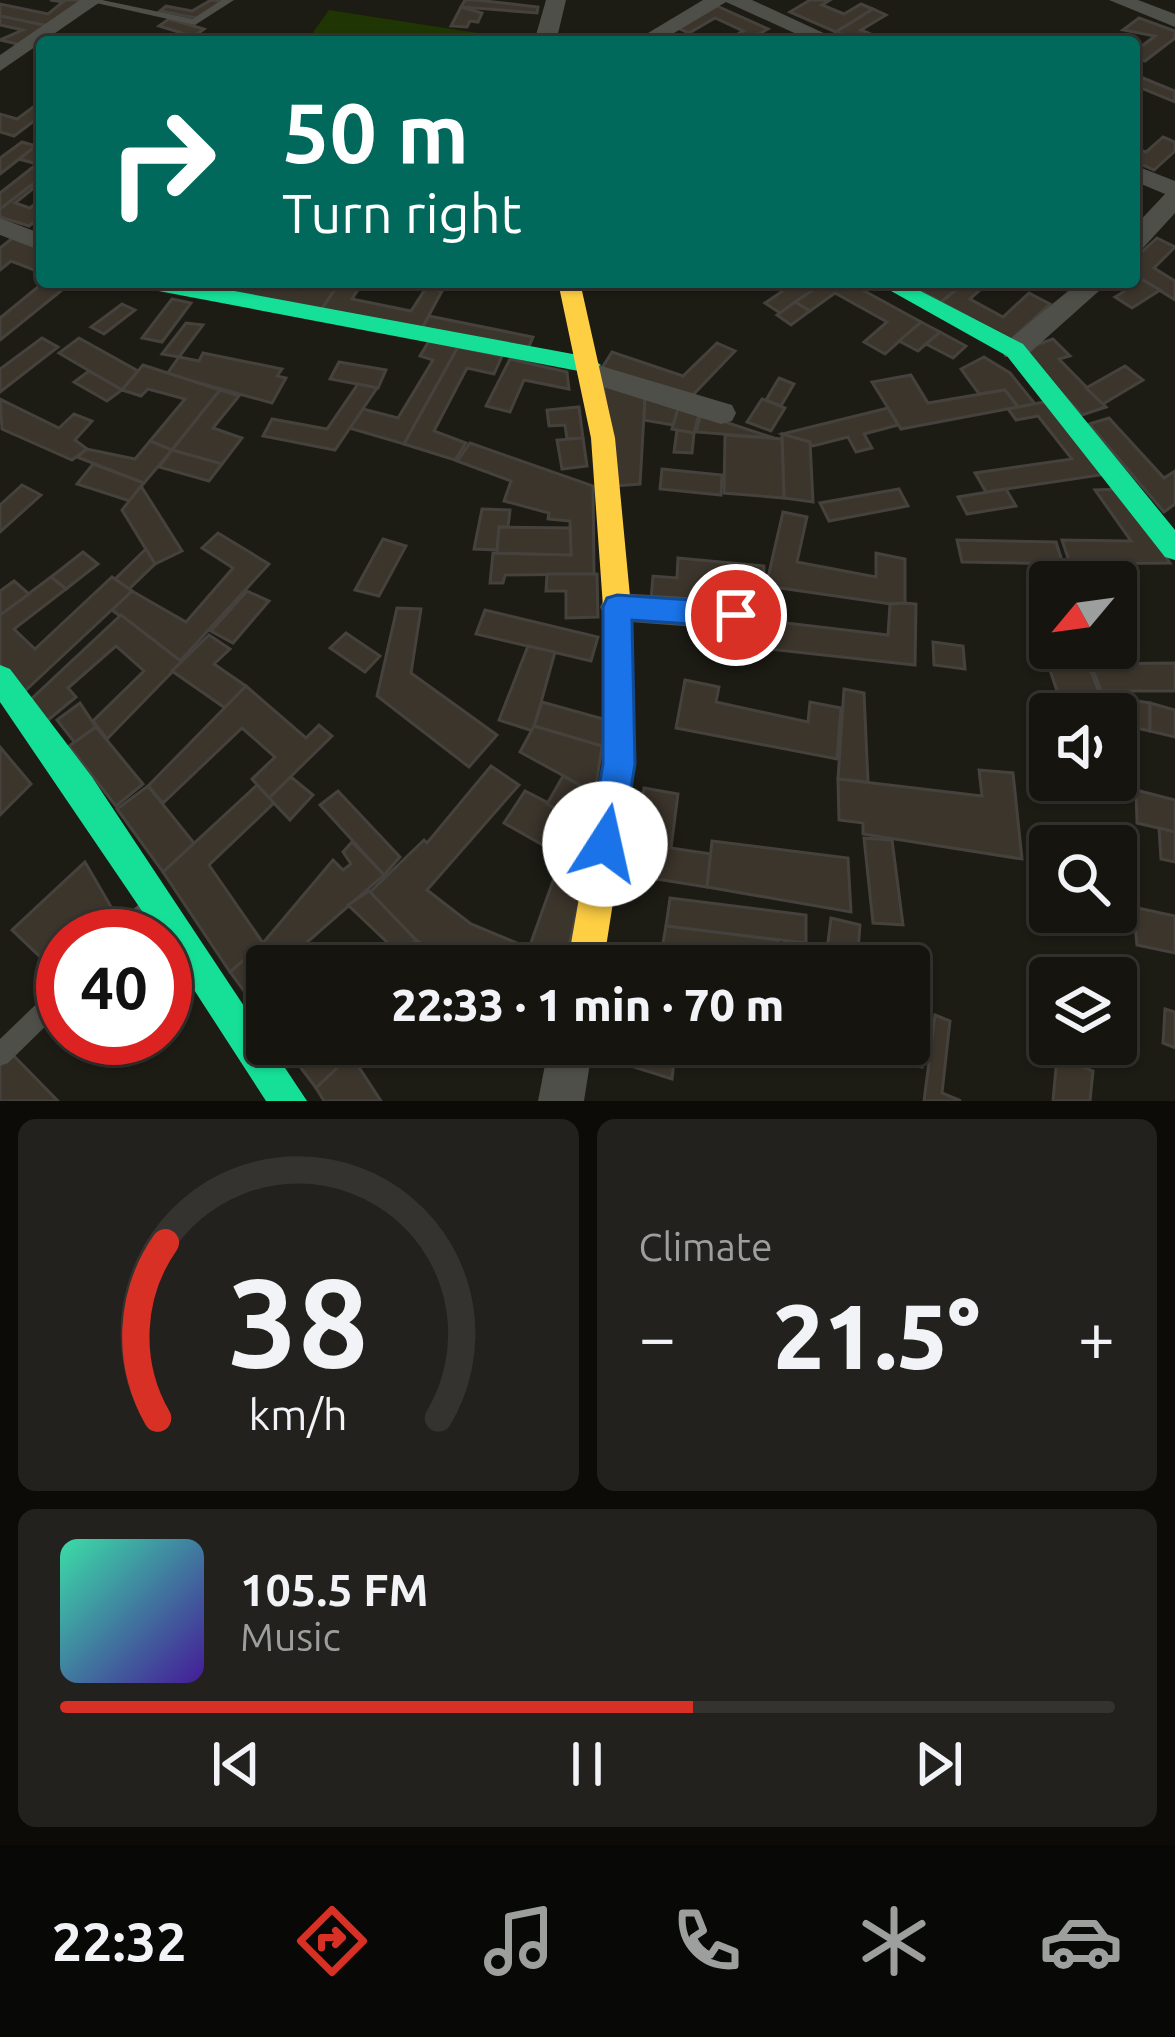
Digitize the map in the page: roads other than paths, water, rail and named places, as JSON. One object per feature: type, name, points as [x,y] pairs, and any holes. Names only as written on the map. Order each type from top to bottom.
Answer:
[{"type":"street","points":[[547,36],[556,0]]},
{"type":"street","points":[[655,36],[718,0]]},
{"type":"street","points":[[734,0],[818,36]]},
{"type":"street","points":[[1120,0],[1175,21]]},
{"type":"street","points":[[42,36],[93,1]]},
{"type":"street","points":[[0,65],[36,40]]},
{"type":"street","points":[[1140,175],[1175,194],[1140,235]]},
{"type":"street","points":[[0,226],[36,241]]},
{"type":"street","points":[[178,288],[590,369],[721,412]]},
{"type":"street","points":[[570,288],[603,438],[617,607],[619,764],[589,945]]},
{"type":"street","points":[[897,288],[1015,350],[1175,549]]},
{"type":"street","points":[[1015,350],[1089,288]]},
{"type":"street","points":[[617,607],[736,615]]},
{"type":"street","points":[[0,678],[157,902],[288,1101]]},
{"type":"street","points":[[561,1101],[568,1065]]},
{"type":"lane","points":[[93,1],[195,22],[229,0]]},
{"type":"lane","points":[[150,909],[157,902]]},
{"type":"lane","points":[[0,1055],[36,1020]]}]
